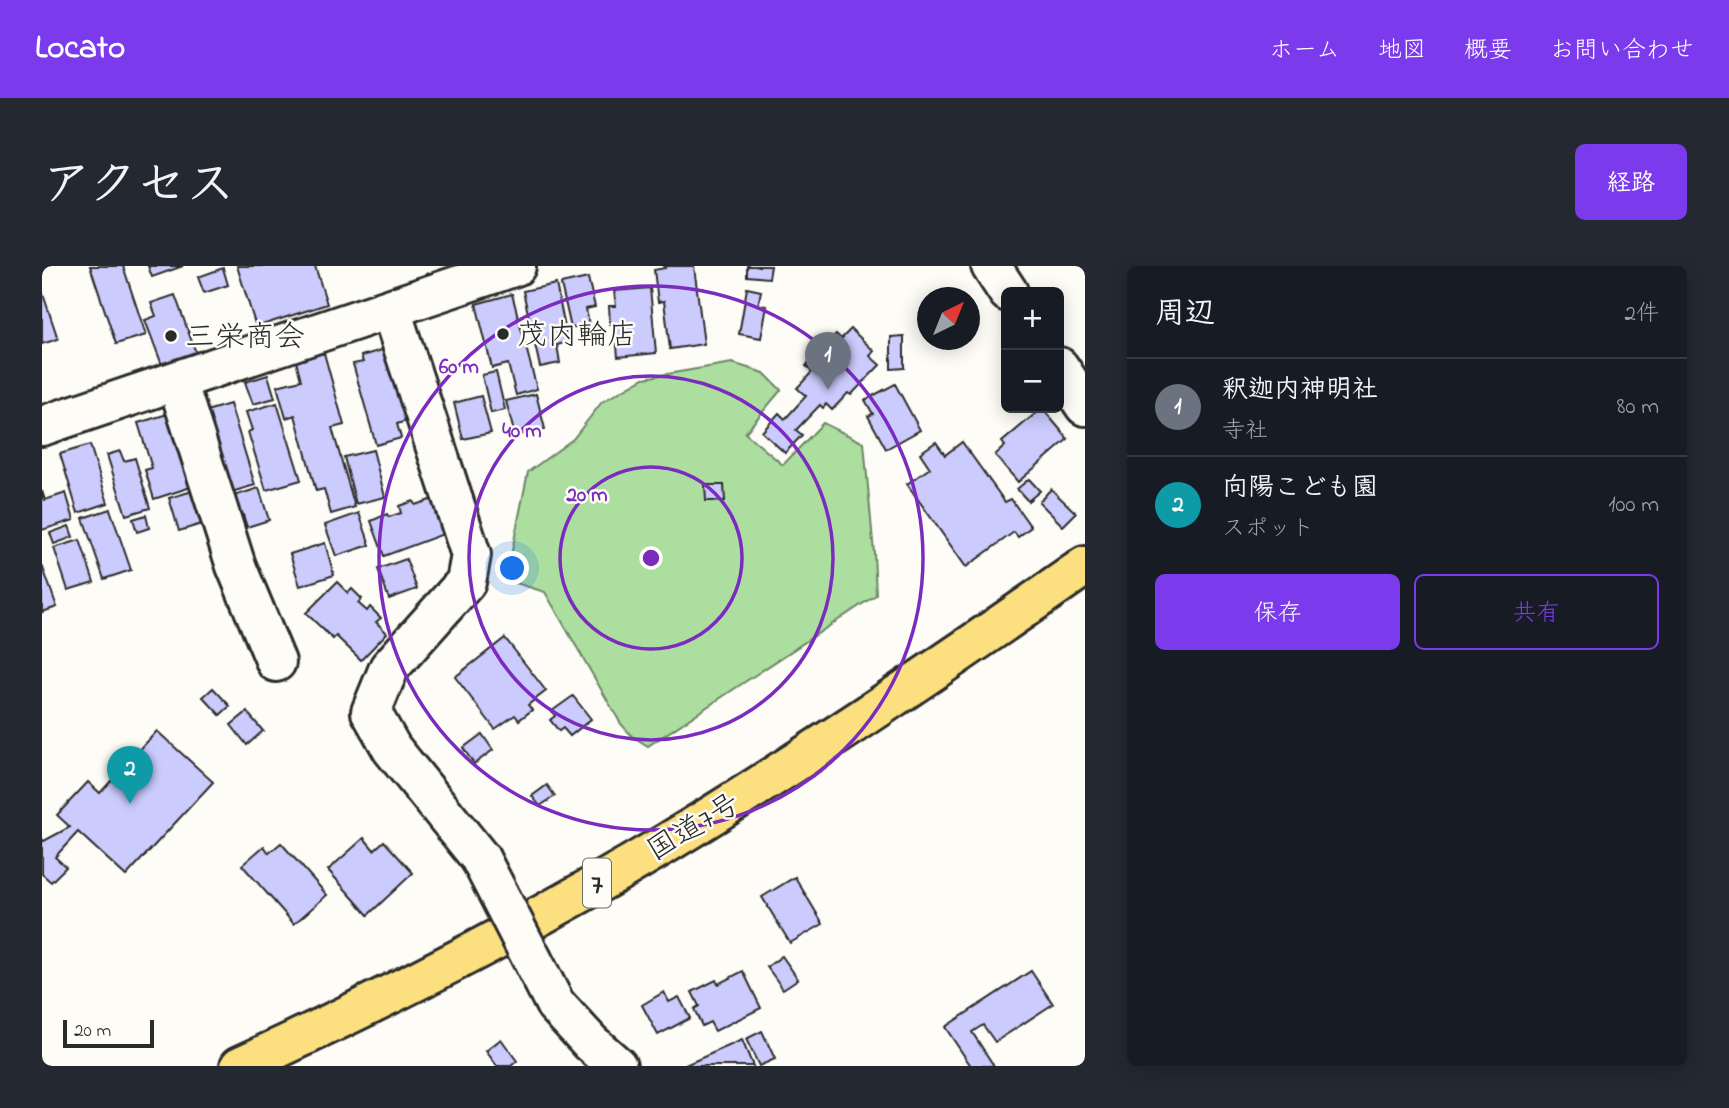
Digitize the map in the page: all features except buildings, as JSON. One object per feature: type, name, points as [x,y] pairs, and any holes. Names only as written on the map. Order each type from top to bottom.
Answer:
[{"type":"highway","name":"国道7号","points":[[240,1066],[383,999],[554,908],[665,844],[778,774],[936,670],[1085,566]]},
{"type":"street","points":[[42,426],[516,266]]},
{"type":"street","points":[[991,266],[1005,287]]},
{"type":"street","points":[[391,310],[471,555],[466,582],[389,668],[371,712],[392,749],[480,858],[555,1004],[591,1043],[617,1066]]},
{"type":"street","points":[[1064,374],[1085,406]]},
{"type":"street","points":[[177,381],[236,566],[276,662]]},
{"type":"green space","points":[[732,363],[764,373],[781,390],[745,433],[783,465],[823,423],[864,443],[876,595],[648,746],[632,736],[621,724],[545,592],[506,580],[528,472],[573,439],[602,402],[644,378]]},
{"type":"place","name":"茂内輪店","points":[[503,334]]},
{"type":"place","name":"三栄商会","points":[[171,336]]},
{"type":"place","name":"釈迦内神明社","points":[[828,390]]},
{"type":"place","name":"向陽こども園","points":[[130,804]]}]
